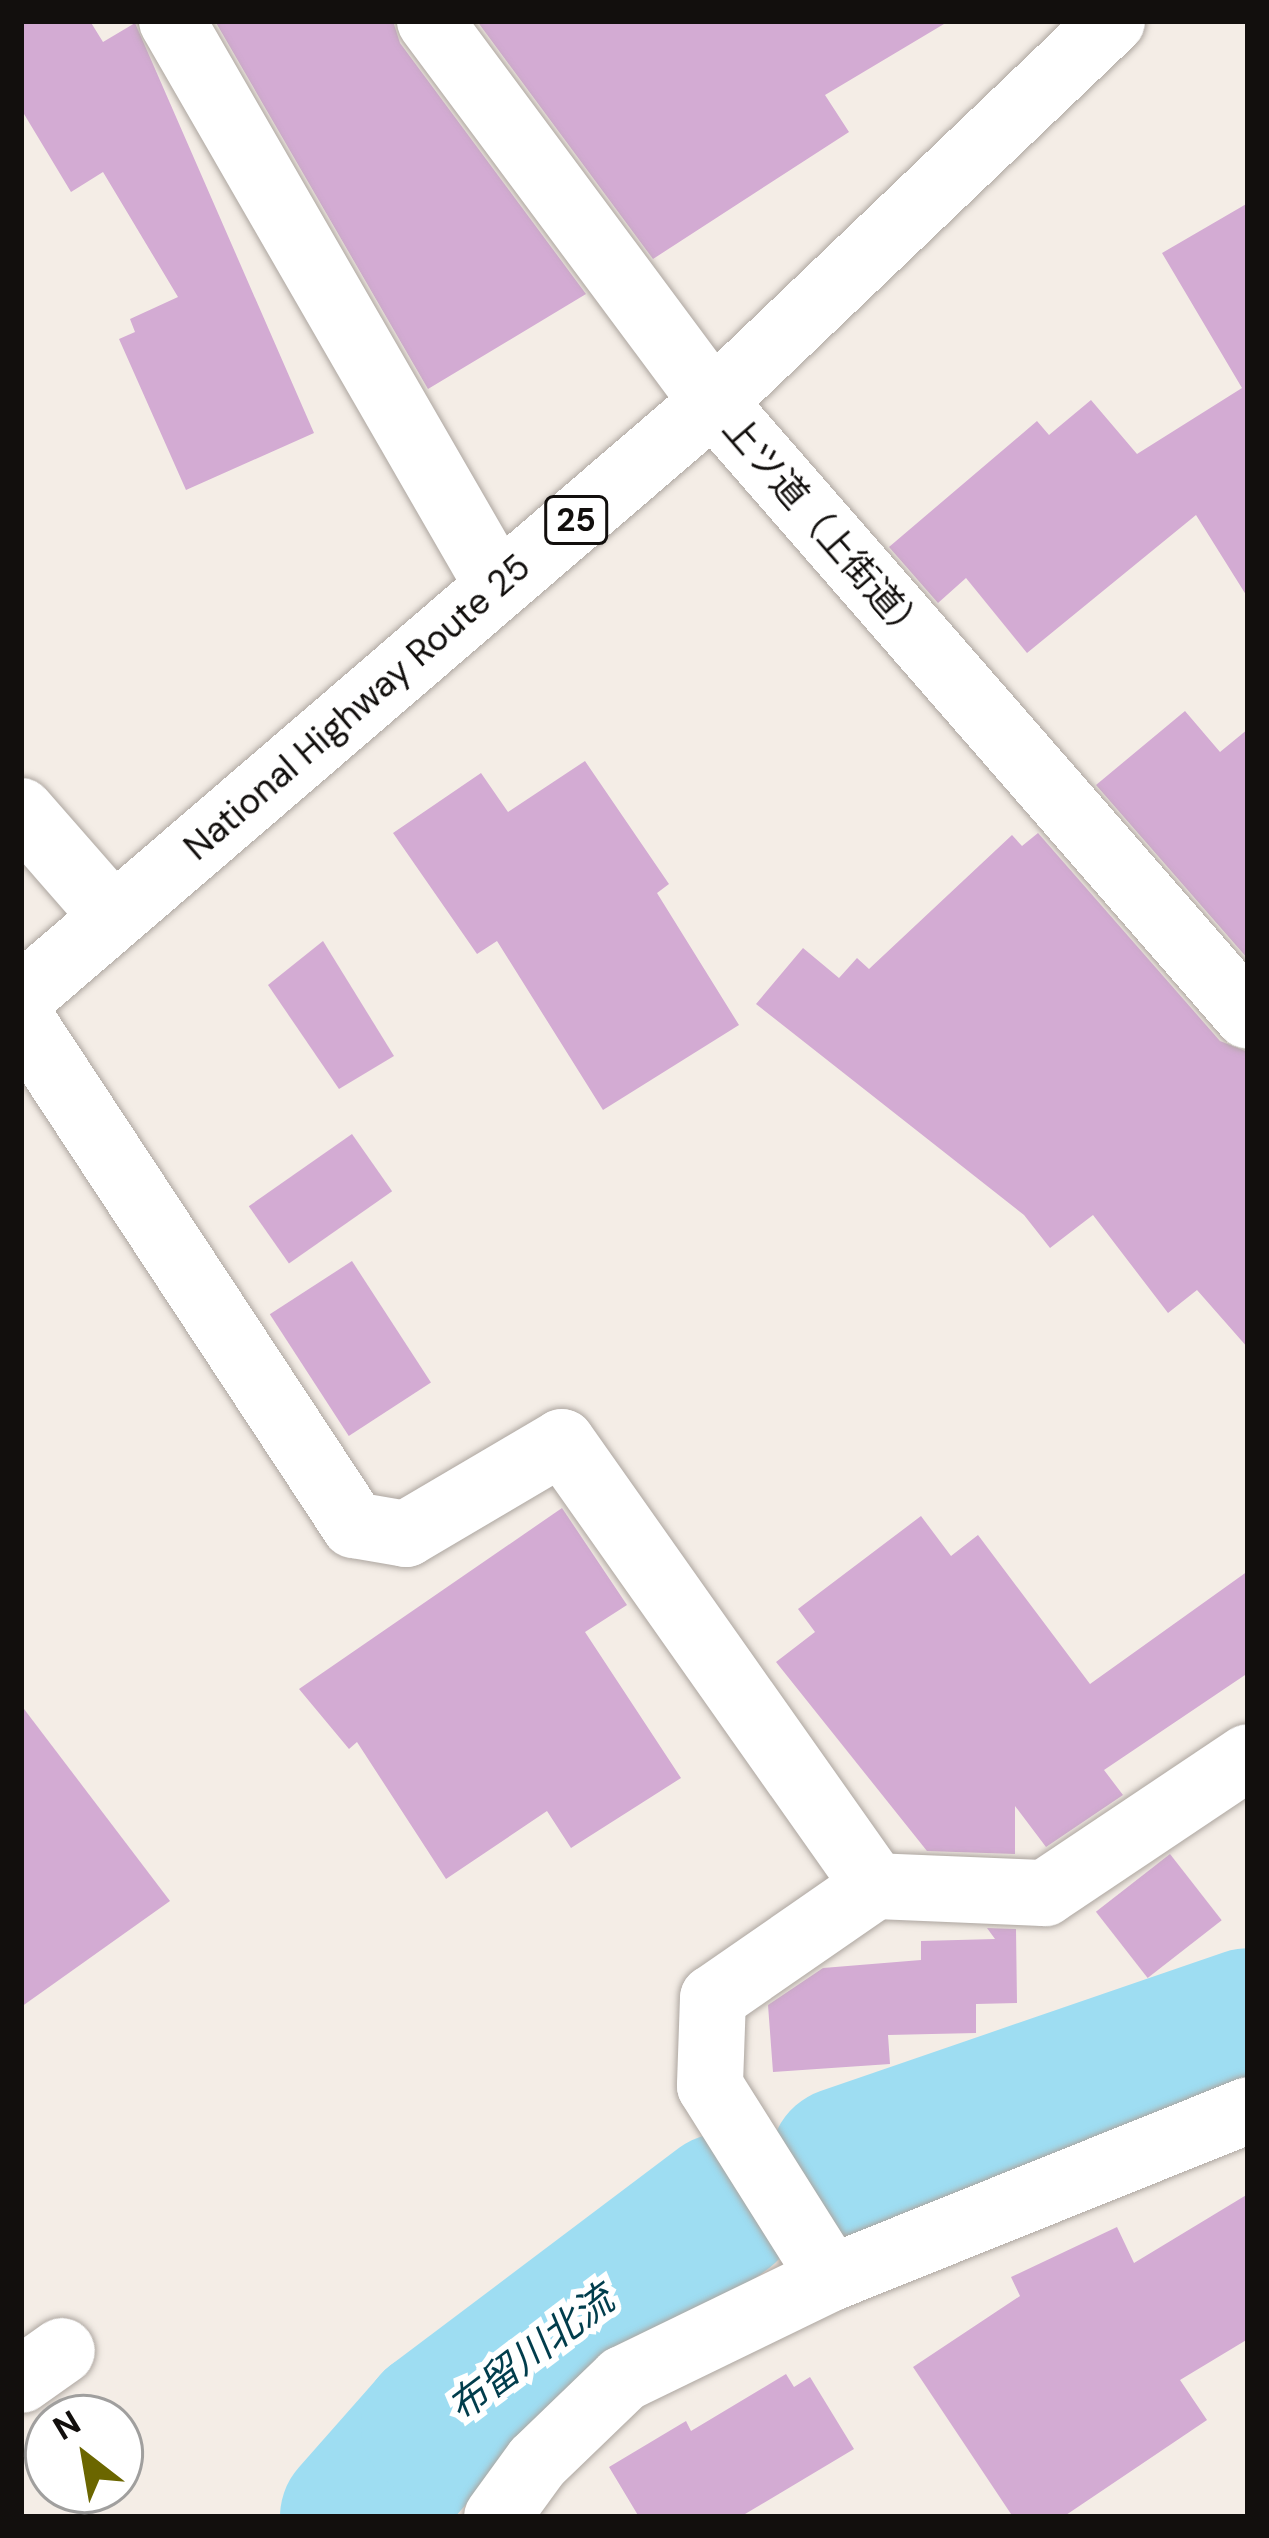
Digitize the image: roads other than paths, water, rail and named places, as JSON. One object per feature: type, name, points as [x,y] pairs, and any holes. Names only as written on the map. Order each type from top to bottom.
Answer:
[{"type":"main road","points":[[172,21],[498,586]]},
{"type":"main road","name":"上ツ道（上街道）","points":[[430,21],[713,402],[1248,1016]]},
{"type":"main road","name":"National Highway Route 25","points":[[21,997],[713,402],[1112,21]]},
{"type":"main road","points":[[21,812],[113,916]]},
{"type":"main road","points":[[21,1019],[354,1525],[406,1534],[562,1442],[875,1886]]},
{"type":"main road","points":[[831,2278],[710,2086],[713,1998],[875,1886],[1045,1893],[1248,1757]]},
{"type":"main road","points":[[497,2517],[537,2462],[622,2379],[831,2278],[1248,2110]]},
{"type":"waterway","name":"布留川北流","points":[[845,2162],[1248,2023]]},
{"type":"waterway","name":"布留川北流","points":[[355,2517],[436,2425],[724,2208]]}]
